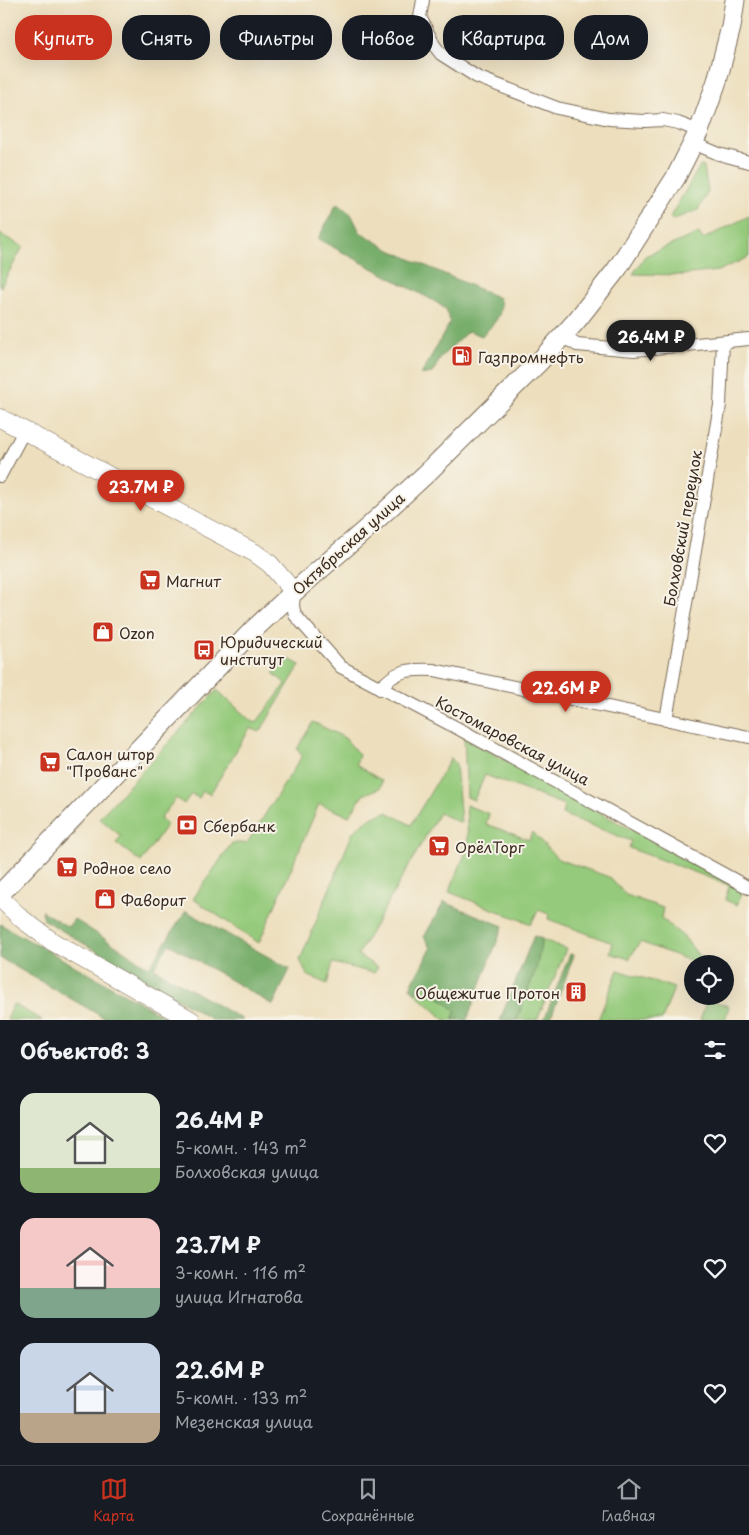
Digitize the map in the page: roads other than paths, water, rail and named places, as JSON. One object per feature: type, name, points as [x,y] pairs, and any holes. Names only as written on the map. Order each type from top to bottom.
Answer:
[{"type":"main road","name":"Октябрьская улица","points":[[0,894],[253,630],[427,473],[540,361],[562,336],[617,269],[676,177],[696,137],[717,81],[731,27],[735,0]]},
{"type":"main road","points":[[0,418],[255,554],[270,564],[294,592]]},
{"type":"main road","points":[[0,898],[22,919],[53,942],[191,1020]]},
{"type":"street","points":[[423,0],[420,18],[434,45],[441,54],[477,77],[557,108],[609,119],[664,120],[678,123],[719,154],[749,162]]},
{"type":"street","points":[[562,336],[577,345],[634,350],[749,339]]},
{"type":"street","name":"Болховский переулок","points":[[666,720],[720,405],[723,342]]},
{"type":"street","points":[[0,476],[24,431]]},
{"type":"street","name":"Костомаровская улица","points":[[294,592],[293,606],[295,615],[341,667],[459,729],[749,888]]},
{"type":"street","points":[[380,689],[387,679],[401,672],[434,670],[749,737]]},
{"type":"place","name":"Газпромнефть","points":[[462,356]]},
{"type":"place","name":"Магнит","points":[[150,580]]},
{"type":"place","name":"Ozon","points":[[103,632]]},
{"type":"place","name":"Юридический институт","points":[[204,650]]},
{"type":"place","name":"Салон штор \"Прованс\"","points":[[50,762]]},
{"type":"place","name":"Сбербанк","points":[[187,825]]},
{"type":"place","name":"ОрёлТорг","points":[[439,846]]},
{"type":"place","name":"Родное село","points":[[67,867]]},
{"type":"place","name":"Фаворит","points":[[105,899]]},
{"type":"place","name":"Общежитие Протон","points":[[576,992]]}]
